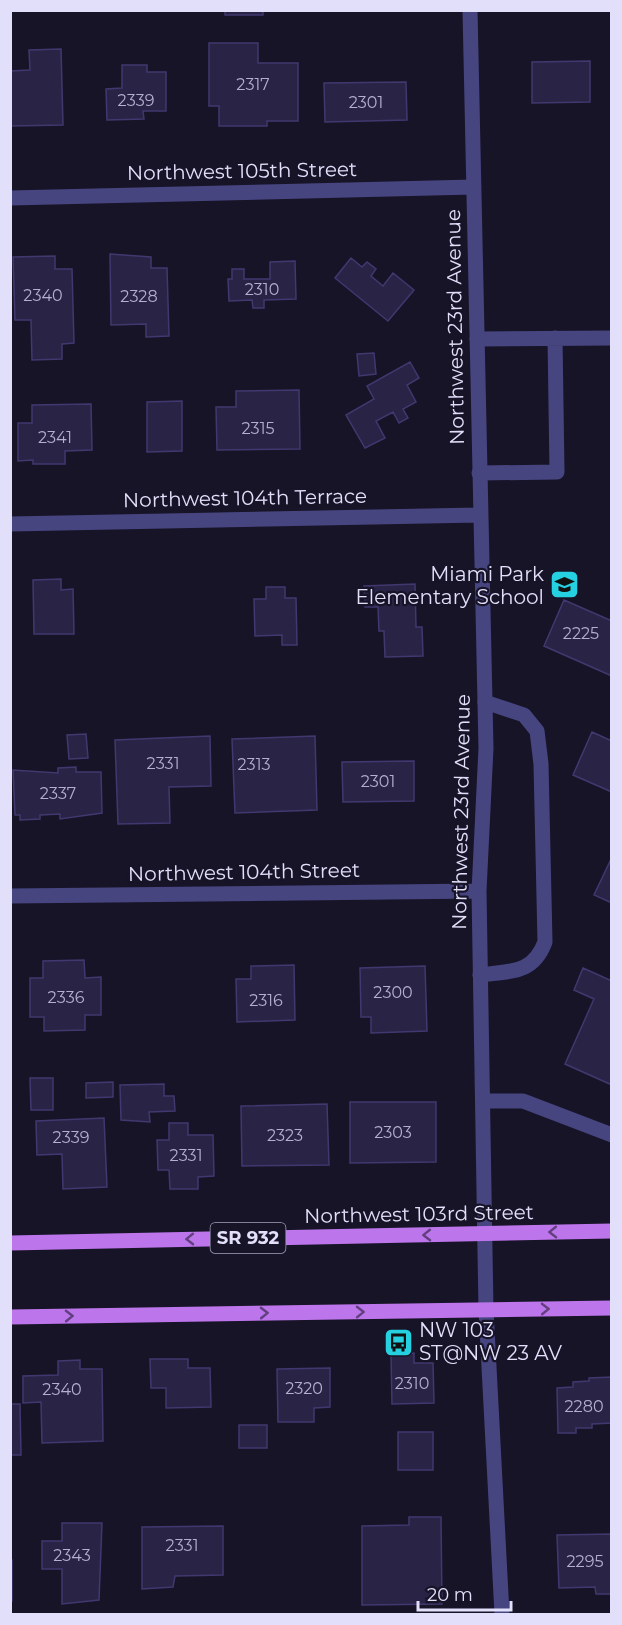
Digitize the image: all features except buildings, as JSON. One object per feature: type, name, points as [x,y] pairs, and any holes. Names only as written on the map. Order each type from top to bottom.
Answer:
[{"type":"main road","name":"Northwest 103rd Street","points":[[10,1243],[612,1231]]},
{"type":"main road","points":[[10,1317],[612,1308]]},
{"type":"street","name":"Northwest 23rd Avenue","points":[[470,10],[478,473],[486,748],[478,891],[486,1310],[502,1614]]},
{"type":"street","name":"Northwest 105th Street","points":[[10,198],[474,187]]},
{"type":"street","points":[[478,473],[557,472],[555,338]]},
{"type":"street","points":[[477,339],[612,338]]},
{"type":"street","name":"Northwest 104th Terrace","points":[[10,524],[480,515]]},
{"type":"street","points":[[480,975],[521,970],[539,958],[545,942],[541,764],[537,731],[524,715],[485,702]]},
{"type":"street","name":"Northwest 104th Street","points":[[10,896],[478,891]]},
{"type":"street","points":[[483,1101],[523,1101],[612,1135]]},
{"type":"place","name":"Miami Park Elementary School","points":[[565,585]]},
{"type":"place","name":"NW 103 ST@NW 23 AV","points":[[398,1342]]}]
